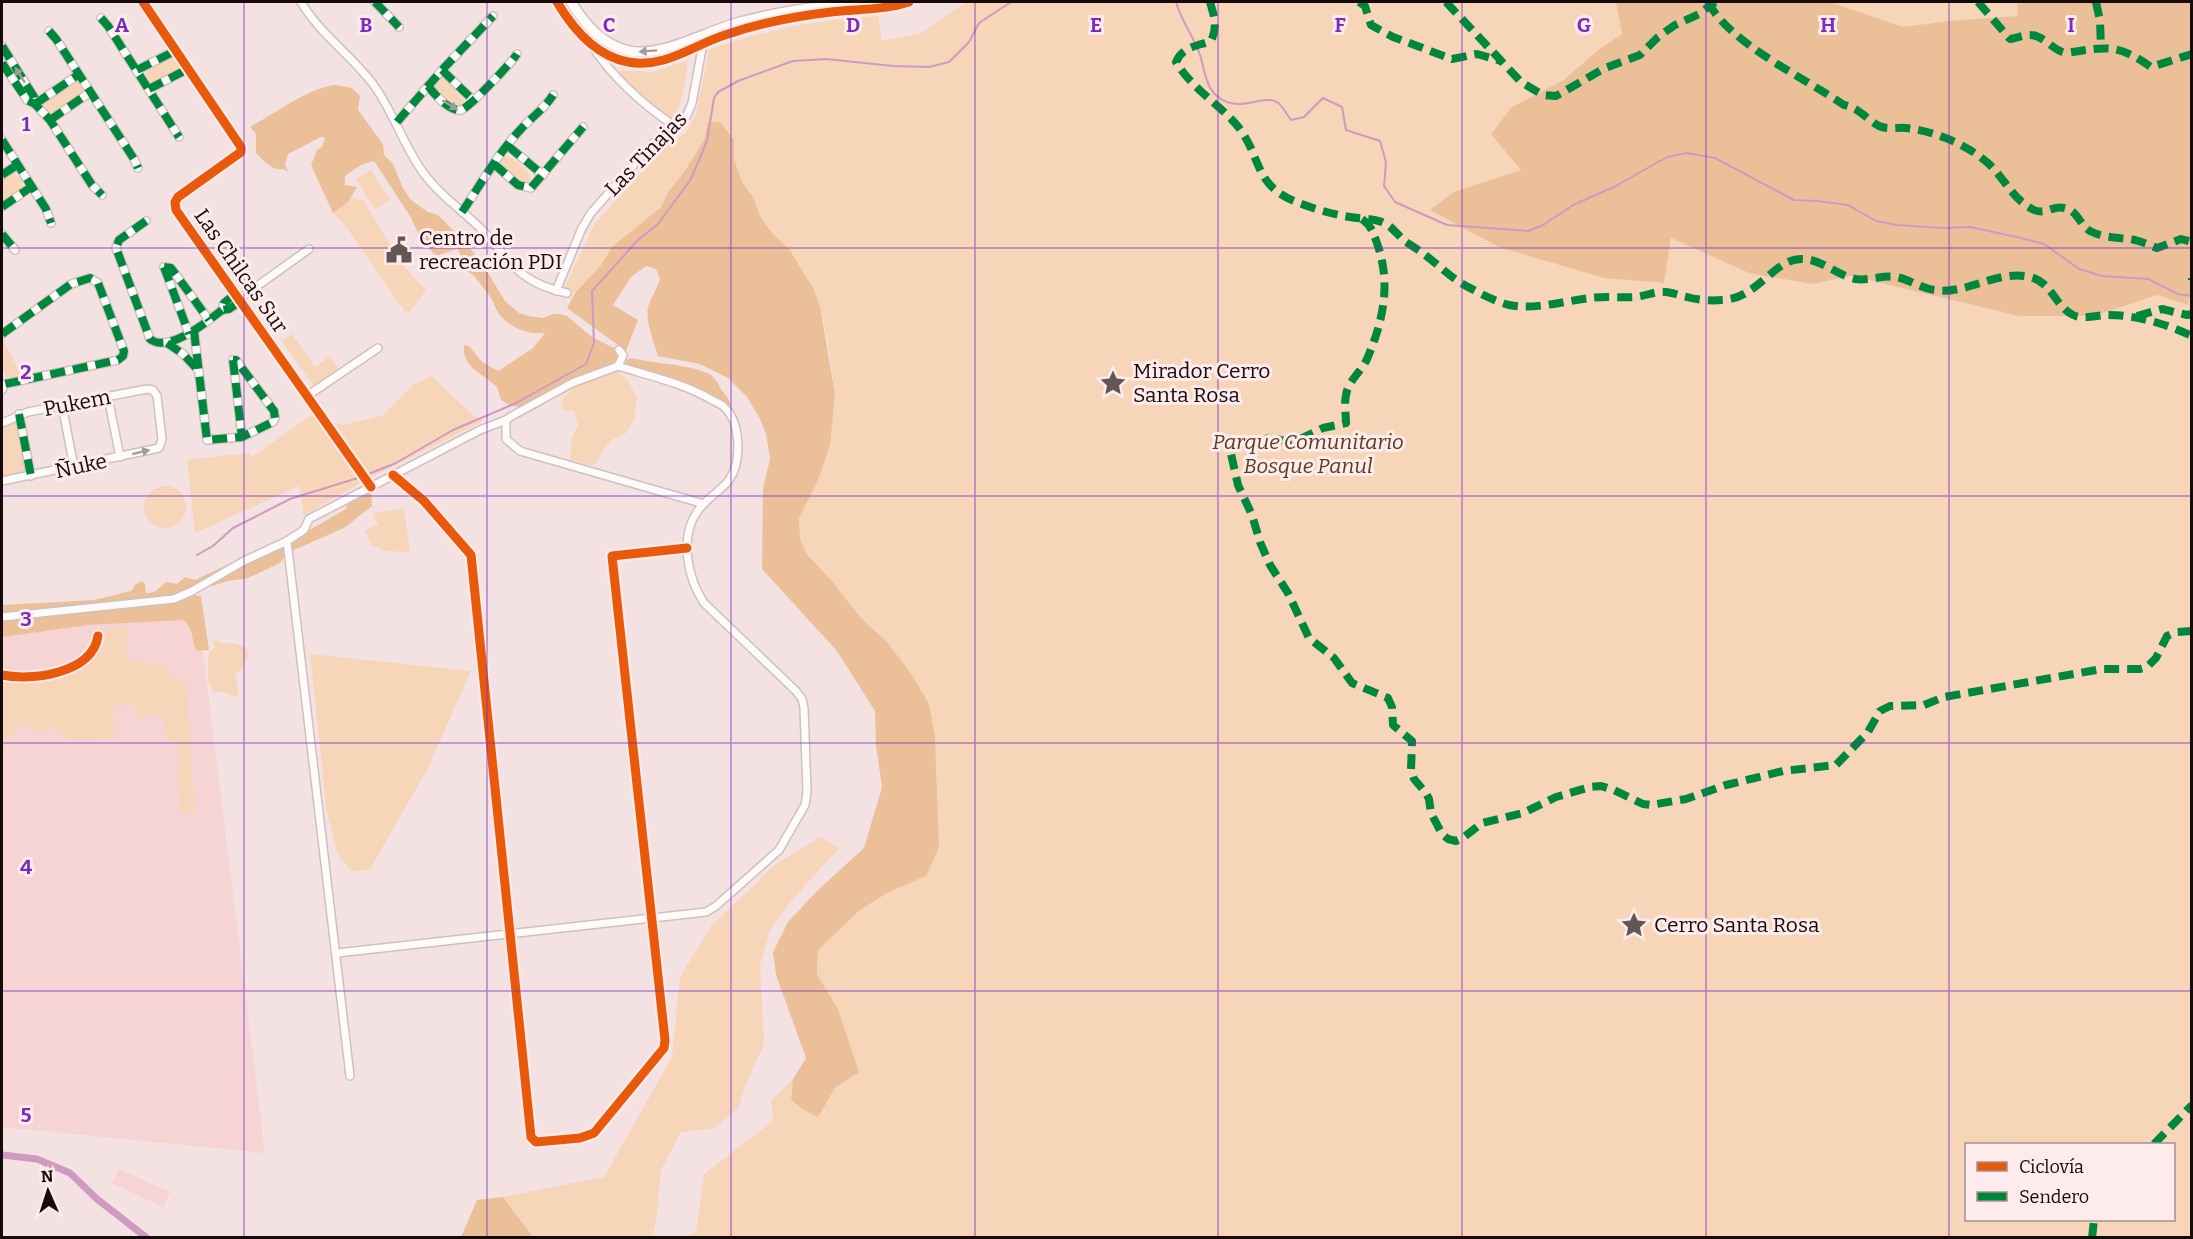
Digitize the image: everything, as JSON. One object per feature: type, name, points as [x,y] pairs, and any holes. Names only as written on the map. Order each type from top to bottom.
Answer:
[{"type":"street","name":"Las Chilcas Sur","points":[[143,2],[239,142],[241,152],[178,197],[175,207],[371,487]]},
{"type":"street","points":[[301,2],[320,28],[366,76],[397,122],[423,174],[442,196],[485,233],[516,269],[536,283],[567,293]]},
{"type":"street","points":[[375,2],[399,27]]},
{"type":"street","points":[[557,2],[576,29],[619,80],[648,109],[676,127]]},
{"type":"street","points":[[571,2],[595,33],[607,42],[629,51],[644,52],[785,20],[832,12],[883,8],[909,2]]},
{"type":"street","points":[[590,45],[621,60],[636,63],[660,62],[671,59],[703,38],[743,21],[793,6],[875,2]]},
{"type":"street","points":[[397,122],[493,16]]},
{"type":"street","points":[[101,18],[179,137]]},
{"type":"street","points":[[49,32],[56,39],[138,168]]},
{"type":"street","name":"Las Tinajas","points":[[556,291],[582,228],[591,213],[652,144],[684,120],[690,107],[703,38]]},
{"type":"street","points":[[2,46],[34,97],[35,104]]},
{"type":"street","points":[[137,70],[175,51]]},
{"type":"street","points":[[428,86],[453,109],[461,111],[474,101],[517,54]]},
{"type":"street","points":[[619,80],[616,70],[621,60]]},
{"type":"street","points":[[2,63],[27,100],[35,104],[50,120],[92,185],[102,195]]},
{"type":"street","points":[[149,89],[188,69]]},
{"type":"street","points":[[442,70],[474,101]]},
{"type":"street","points":[[35,104],[78,75]]},
{"type":"street","points":[[50,120],[89,93]]},
{"type":"street","points":[[462,212],[520,129],[547,106],[553,95]]},
{"type":"street","points":[[494,164],[525,188],[531,188],[584,127]]},
{"type":"street","points":[[2,140],[46,209],[51,223]]},
{"type":"street","points":[[508,146],[543,175]]},
{"type":"street","points":[[2,176],[17,165]]},
{"type":"street","points":[[2,207],[31,187]]},
{"type":"street","points":[[146,221],[120,240],[116,248],[150,339],[154,342],[166,343],[183,354],[199,371]]},
{"type":"street","points":[[2,234],[15,250]]},
{"type":"street","points":[[166,343],[191,332],[222,310],[224,303],[238,298],[309,249]]},
{"type":"street","points":[[209,320],[171,268],[164,267],[191,332],[199,371],[207,440],[242,437],[273,422],[274,411],[236,360],[233,360],[242,437]]},
{"type":"street","points":[[2,334],[71,284],[92,278],[98,283],[124,351],[123,356],[118,360],[3,387],[2,376]]},
{"type":"street","points":[[307,396],[378,348]]},
{"type":"street","points":[[618,366],[623,355],[619,350]]},
{"type":"street","points":[[2,617],[174,599],[304,531],[309,519],[480,430],[506,420],[572,382],[618,366],[693,389],[725,407],[737,434],[736,463],[733,474],[693,519],[687,548],[696,588],[704,603],[802,699],[807,796],[803,809],[779,850],[716,906],[699,913],[337,953]]},
{"type":"street","name":"Pukem","points":[[2,423],[19,414],[147,389],[153,390],[157,396],[162,440],[159,448]]},
{"type":"street","points":[[108,397],[120,458]]},
{"type":"street","points":[[62,405],[74,467]]},
{"type":"street","points":[[19,414],[31,476]]},
{"type":"street","points":[[506,420],[506,439],[520,451],[704,504]]},
{"type":"street","name":"Ñuke","points":[[2,482],[159,448]]},
{"type":"street","points":[[393,475],[424,501],[471,555],[531,1137],[538,1143],[587,1137],[597,1130],[664,1048],[665,1040],[612,556],[687,548]]},
{"type":"street","points":[[287,541],[350,1076]]},
{"type":"street","points":[[2,675],[33,678],[58,672],[83,659],[97,645],[98,636]]},
{"type":"shaded area","points":[[1616,2],[1830,2],[1903,27],[2018,16],[2017,2],[2191,2],[2192,279],[2188,305],[2158,295],[2093,316],[2019,316],[1852,276],[1812,284],[1749,273],[1671,238],[1664,283],[1604,278],[1499,247],[1430,210],[1454,192],[1521,170],[1491,134],[1512,107],[1564,80],[1598,50],[1622,34]]},
{"type":"shaded area","points":[[336,85],[352,88],[360,96],[358,110],[383,144],[384,155],[393,164],[411,200],[428,212],[438,215],[465,242],[482,263],[505,301],[519,313],[529,316],[543,318],[552,314],[560,314],[567,316],[592,337],[614,348],[620,356],[617,364],[556,388],[541,398],[520,407],[509,405],[501,400],[497,387],[470,365],[464,353],[464,345],[469,346],[482,362],[498,371],[533,348],[545,333],[520,330],[503,319],[490,296],[472,274],[465,270],[457,249],[439,255],[434,254],[421,239],[410,216],[374,161],[361,165],[345,176],[345,185],[357,187],[348,202],[333,213],[311,165],[325,138],[321,137],[288,154],[285,164],[288,172],[272,167],[256,153],[256,134],[250,127],[304,96]]},
{"type":"shaded area","points":[[708,122],[720,122],[734,140],[734,159],[742,182],[753,197],[761,218],[773,234],[789,249],[813,288],[820,306],[835,394],[830,445],[818,480],[799,518],[800,539],[807,554],[861,618],[888,643],[912,675],[929,704],[935,737],[939,847],[926,876],[889,892],[860,910],[818,950],[817,974],[838,1009],[859,1072],[835,1088],[818,1117],[791,1100],[793,1079],[806,1058],[776,975],[773,952],[788,922],[817,891],[864,848],[882,787],[876,745],[875,711],[837,651],[762,569],[763,489],[770,459],[766,434],[747,397],[728,378],[700,364],[658,356],[650,332],[647,312],[660,279],[656,269],[646,266],[631,277],[613,305],[638,320],[626,351],[567,308],[575,293],[601,265],[613,246],[660,208],[668,192],[704,140]]},
{"type":"shaded area","points":[[632,358],[690,368],[710,374],[729,400],[729,412],[698,389],[638,376],[626,370],[626,360]]},
{"type":"shaded area","points":[[361,490],[371,492],[372,506],[344,528],[287,553],[280,563],[248,578],[212,586],[198,585],[185,594],[201,596],[209,650],[197,651],[190,629],[184,620],[88,625],[2,637],[2,605],[94,600],[131,591],[136,584],[142,581],[145,584],[146,593],[149,593],[157,590],[166,582],[177,584],[185,577],[195,580],[290,535],[299,536],[346,509],[349,497]]},
{"type":"shaded area","points":[[197,605],[265,1153],[2,1127],[2,627]]},
{"type":"shaded area","points":[[119,1169],[170,1192],[163,1207],[112,1183]]},
{"type":"shaded area","points":[[503,1197],[533,1237],[461,1237],[477,1200]]},
{"type":"green space","name":"Parque Comunitario Bosque Panul","points":[[966,2],[2191,2],[2191,1237],[687,1237],[696,1232],[704,1174],[773,1121],[771,1101],[793,1079],[791,1100],[818,1116],[835,1088],[859,1072],[838,1009],[817,974],[818,950],[860,910],[889,892],[926,876],[937,799],[937,770],[929,704],[912,675],[888,643],[861,618],[807,553],[800,539],[799,518],[818,480],[835,394],[828,343],[820,306],[788,249],[761,218],[753,197],[742,182],[734,159],[734,140],[706,131],[704,140],[658,210],[613,246],[601,265],[575,293],[564,289],[594,225],[660,151],[685,133],[696,115],[709,50],[792,27],[878,16],[882,41],[919,34]]},
{"type":"green space","points":[[171,57],[179,61],[180,70],[155,83],[148,81],[146,74],[149,69]]},
{"type":"green space","points":[[688,60],[682,97],[672,118],[651,103],[618,73],[620,70],[653,72]]},
{"type":"green space","points":[[444,77],[465,102],[462,106],[455,106],[434,87],[433,84],[439,78]]},
{"type":"green space","points":[[75,81],[82,83],[86,91],[55,114],[48,112],[42,102]]},
{"type":"green space","points":[[505,156],[522,166],[529,174],[531,183],[525,184],[500,164]]},
{"type":"green space","points":[[371,170],[390,200],[375,210],[356,179]]},
{"type":"green space","points":[[11,174],[21,178],[23,188],[2,203],[2,180]]},
{"type":"green space","points":[[351,198],[363,200],[401,263],[426,290],[410,312],[405,311],[398,302],[345,225],[333,213]]},
{"type":"green space","points":[[292,334],[315,367],[330,356],[339,369],[314,386],[282,341]]},
{"type":"green space","points":[[4,341],[22,376],[8,380],[2,366],[2,343]]},
{"type":"green space","points":[[616,371],[628,380],[637,399],[634,420],[626,433],[613,439],[600,454],[595,465],[570,459],[572,437],[578,425],[574,411],[564,411],[561,402],[578,385]]},
{"type":"green space","points":[[431,376],[474,416],[483,421],[370,478],[335,423],[342,425],[382,416],[413,385]]},
{"type":"green space","points":[[313,414],[361,483],[304,515],[299,486],[195,533],[187,460],[249,453],[252,457]]},
{"type":"green space","points":[[15,419],[26,470],[22,474],[2,478],[2,427]]},
{"type":"green space","points":[[165,486],[180,492],[186,507],[180,522],[165,528],[150,522],[144,507],[150,492]]},
{"type":"green space","points":[[404,508],[410,552],[382,551],[380,547],[372,547],[365,530],[378,525],[373,513]]},
{"type":"green space","points":[[126,627],[128,661],[168,667],[174,680],[186,679],[195,812],[180,813],[178,746],[166,738],[164,716],[136,717],[135,704],[113,705],[114,738],[66,738],[51,726],[48,731],[35,730],[22,723],[2,748],[2,680],[32,681],[66,673],[81,666],[94,656],[103,644],[107,629]]},
{"type":"green space","points":[[217,640],[220,643],[240,645],[249,652],[242,670],[235,674],[239,694],[237,697],[220,691],[215,693],[210,684],[209,652],[215,647],[213,642]]},
{"type":"green space","points":[[310,654],[471,671],[428,768],[370,869],[353,872],[338,855],[327,813]]},
{"type":"green space","points":[[821,837],[839,848],[792,900],[770,930],[760,965],[764,1044],[746,1083],[739,1107],[714,1128],[681,1132],[661,1170],[656,1223],[652,1237],[533,1237],[503,1197],[604,1177],[672,1057],[680,977],[711,926],[776,864]]},
{"type":"waterway","points":[[366,475],[396,463],[453,430],[516,403],[586,364],[594,343],[592,291],[638,240],[658,224],[691,179],[707,141],[714,98],[718,92],[738,81],[793,61],[826,59],[929,67],[949,62],[969,42],[979,23],[1011,2]]},
{"type":"waterway","points":[[1176,2],[1199,52],[1207,81],[1219,98],[1234,104],[1272,100],[1279,103],[1291,120],[1304,117],[1323,98],[1342,107],[1346,130],[1380,141],[1386,162],[1384,186],[1395,202],[1447,225],[1528,231],[1667,157],[1687,153],[1715,158],[1794,200],[1848,205],[1876,221],[1897,225],[1970,227],[2021,238],[2044,244],[2079,269],[2102,276],[2148,279],[2178,294],[2192,296]]},
{"type":"waterway","points":[[197,555],[213,546],[233,528],[290,499],[361,477]]},
{"type":"waterway","points":[[2,1155],[37,1159],[70,1173],[97,1199],[147,1238]]},
{"type":"marked path","points":[[375,2],[399,27]]},
{"type":"marked path","points":[[1210,2],[1215,26],[1211,41],[1186,50],[1176,62],[1198,89],[1240,129],[1260,170],[1272,187],[1281,195],[1314,208],[1384,223],[1459,282],[1504,304],[1539,306],[1596,297],[1636,297],[1656,292],[1700,300],[1722,300],[1746,293],[1783,265],[1792,260],[1802,259],[1823,264],[1855,279],[1896,277],[1934,290],[1945,291],[2002,277],[2025,276],[2041,282],[2061,306],[2073,315],[2086,317],[2119,315],[2140,318],[2192,336]]},
{"type":"marked path","points":[[1359,2],[1365,6],[1371,25],[1393,37],[1452,59],[1477,54],[1501,61]]},
{"type":"marked path","points":[[1446,2],[1521,82],[1543,95],[1556,96],[1605,68],[1640,55],[1658,37],[1675,25],[1699,14],[1715,2]]},
{"type":"marked path","points":[[1708,2],[1733,32],[1750,46],[1844,105],[1859,111],[1879,126],[1928,132],[1951,140],[1981,157],[1995,170],[2020,201],[2034,210],[2064,208],[2073,212],[2086,228],[2096,234],[2135,240],[2157,248],[2181,239],[2192,242]]},
{"type":"marked path","points":[[1978,2],[2010,39],[2028,35],[2035,36],[2061,52],[2102,48],[2120,50],[2151,67],[2192,54]]},
{"type":"marked path","points":[[2096,2],[2100,21],[2101,48]]},
{"type":"marked path","points":[[397,122],[493,16]]},
{"type":"marked path","points":[[101,18],[179,137]]},
{"type":"marked path","points":[[49,31],[138,168]]},
{"type":"marked path","points":[[2,46],[34,97],[35,104]]},
{"type":"marked path","points":[[137,70],[175,51]]},
{"type":"marked path","points":[[428,86],[448,106],[461,110],[480,94],[517,54]]},
{"type":"marked path","points":[[2,63],[27,100],[35,104],[50,120],[92,185],[102,195]]},
{"type":"marked path","points":[[149,89],[188,69]]},
{"type":"marked path","points":[[442,70],[474,101]]},
{"type":"marked path","points":[[35,104],[78,75]]},
{"type":"marked path","points":[[50,120],[89,93]]},
{"type":"marked path","points":[[462,212],[505,148],[553,95]]},
{"type":"marked path","points":[[494,164],[518,185],[531,188],[583,127]]},
{"type":"marked path","points":[[2,140],[46,209],[51,223]]},
{"type":"marked path","points":[[508,146],[543,175]]},
{"type":"marked path","points":[[2,175],[17,165]]},
{"type":"marked path","points":[[2,207],[31,187]]},
{"type":"marked path","points":[[1362,219],[1372,231],[1382,261],[1383,303],[1381,317],[1367,359],[1347,390],[1346,423],[1323,428],[1300,439],[1285,441],[1270,437],[1255,445],[1240,443],[1231,454],[1238,485],[1252,515],[1260,542],[1309,638],[1334,658],[1352,683],[1388,698],[1392,707],[1393,725],[1412,741],[1411,770],[1414,779],[1426,793],[1431,813],[1442,834],[1448,839],[1456,841],[1482,823],[1523,813],[1556,797],[1590,787],[1601,786],[1643,804],[1651,805],[1686,799],[1726,785],[1783,771],[1836,765],[1868,732],[1880,711],[1890,706],[1924,705],[1944,697],[2102,669],[2140,669],[2147,667],[2156,658],[2167,636],[2176,632],[2192,631]]},
{"type":"marked path","points":[[146,221],[119,240],[116,248],[150,339],[158,343],[177,339],[198,328],[222,310]]},
{"type":"marked path","points":[[2,234],[15,250]]},
{"type":"marked path","points":[[164,267],[189,334]]},
{"type":"marked path","points":[[164,267],[171,268],[209,320]]},
{"type":"marked path","points":[[2,334],[71,284],[90,278],[98,283],[124,351],[123,356],[118,360],[5,384],[2,390]]},
{"type":"marked path","points":[[235,294],[224,303],[222,310],[229,309],[241,301]]},
{"type":"marked path","points":[[2137,316],[2162,309],[2187,315],[2192,314]]},
{"type":"marked path","points":[[194,331],[207,440],[242,437],[273,422],[275,418],[274,411],[236,360],[233,360]]},
{"type":"marked path","points":[[167,343],[183,354],[198,370]]},
{"type":"marked path","points":[[233,360],[242,437]]},
{"type":"marked path","points":[[19,414],[31,476]]},
{"type":"marked path","points":[[2155,1143],[2192,1105]]},
{"type":"marked path","points":[[2092,1238],[2094,1221]]},
{"type":"cycle path","points":[[143,2],[241,147],[241,152],[178,197],[175,202],[176,210],[371,487]]},
{"type":"cycle path","points":[[557,2],[570,22],[595,47],[616,59],[642,63],[667,59],[716,38],[766,23],[909,2]]},
{"type":"cycle path","points":[[393,475],[424,501],[471,555],[531,1137],[536,1142],[580,1138],[594,1133],[664,1048],[665,1040],[612,556],[687,548]]},
{"type":"cycle path","points":[[2,675],[28,677],[59,672],[73,667],[85,659],[93,649],[98,636]]},
{"type":"place","name":"Centro de recreación PDI","points":[[399,250]]},
{"type":"place","name":"Mirador Cerro Santa Rosa","points":[[1113,383]]},
{"type":"place","name":"Cerro Santa Rosa","points":[[1634,925]]}]
